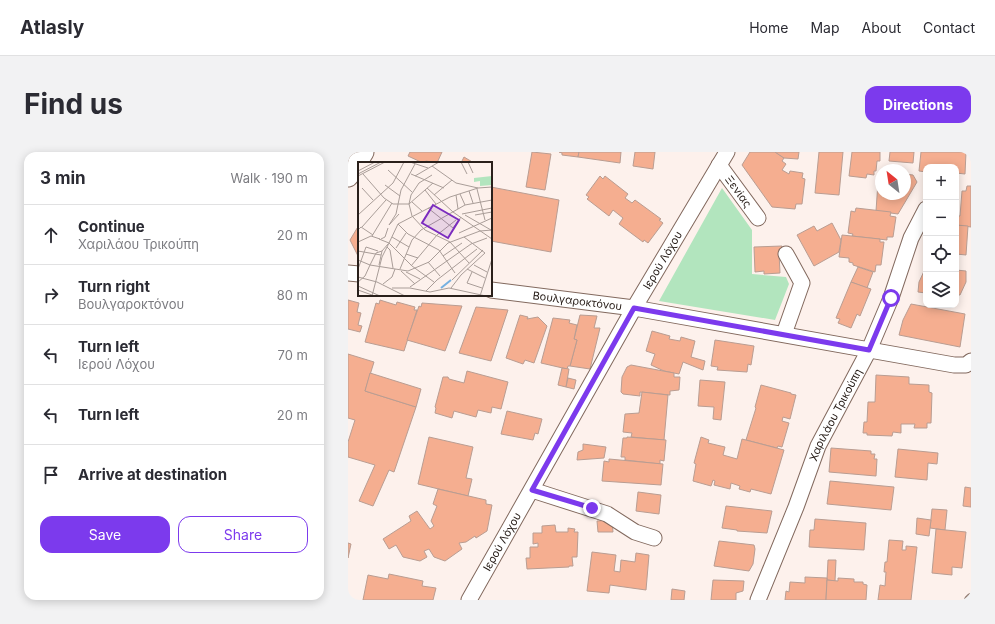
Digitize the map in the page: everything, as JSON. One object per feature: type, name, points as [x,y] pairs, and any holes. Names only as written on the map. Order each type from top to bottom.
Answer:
[{"type":"main road","points":[[348,176],[363,152]]},
{"type":"street","name":"Ιερού Λόχου","points":[[470,600],[634,308],[727,152]]},
{"type":"street","name":"Ξενίας","points":[[719,164],[758,218]]},
{"type":"street","name":"Χαριλάου Τρικούπη","points":[[758,600],[796,507],[818,446],[869,350],[891,298],[911,238],[923,216]]},
{"type":"street","points":[[784,334],[802,283],[786,254]]},
{"type":"street","points":[[348,272],[358,274]]},
{"type":"street","name":"Βουλγαροκτόνου","points":[[492,290],[634,308],[954,365],[966,365],[970,362]]},
{"type":"street","points":[[532,490],[607,514],[635,532],[654,538]]},
{"type":"green space","points":[[722,188],[752,230],[752,274],[786,277],[789,284],[775,320],[659,301]]},
{"type":"building","points":[[410,152],[442,152],[437,162],[421,162],[408,156]]},
{"type":"building","points":[[532,152],[551,154],[545,190],[526,187]]},
{"type":"building","points":[[559,152],[579,152],[578,157],[562,155],[562,153]]},
{"type":"building","points":[[579,152],[621,152],[620,163],[578,157]]},
{"type":"building","points":[[635,152],[655,152],[653,169],[633,166]]},
{"type":"building","points":[[750,152],[775,152],[784,158],[782,161],[786,164],[782,170],[789,174],[790,171],[803,173],[802,178],[805,179],[802,204],[796,204],[795,209],[772,207],[742,165]]},
{"type":"building","points":[[775,152],[799,152],[798,159],[784,158]]},
{"type":"building","points":[[819,152],[843,152],[839,195],[815,193]]},
{"type":"building","points":[[852,152],[880,152],[880,161],[877,161],[877,164],[875,164],[874,175],[867,174],[866,178],[849,176]]},
{"type":"building","points":[[890,152],[914,152],[913,163],[889,161]]},
{"type":"building","points":[[921,152],[966,152],[965,174],[959,173],[959,164],[923,164],[923,172],[919,171]]},
{"type":"building","points":[[464,157],[472,162],[462,162]]},
{"type":"building","points":[[911,175],[913,175],[917,182],[911,192]]},
{"type":"building","points":[[600,176],[603,179],[605,176],[628,194],[625,198],[632,203],[635,200],[661,219],[659,220],[663,223],[648,243],[644,240],[643,242],[619,224],[623,218],[613,210],[609,216],[587,199],[589,197],[586,195]]},
{"type":"building","points":[[967,186],[971,186],[971,227],[959,225],[962,191],[966,191]]},
{"type":"building","points":[[492,187],[559,200],[551,252],[492,241]]},
{"type":"building","points":[[877,200],[906,200],[898,214],[876,211]]},
{"type":"building","points":[[856,208],[891,212],[890,216],[896,217],[893,237],[887,237],[887,240],[852,236],[853,234],[848,233],[851,211],[855,212]]},
{"type":"building","points":[[832,223],[841,240],[839,252],[814,266],[797,235],[814,226],[817,231]]},
{"type":"building","points":[[959,225],[968,226],[966,255],[959,254]]},
{"type":"building","points":[[358,227],[358,256],[350,240]]},
{"type":"building","points":[[842,235],[880,239],[880,242],[884,242],[881,265],[876,265],[875,272],[853,265],[853,263],[849,262],[849,258],[839,257]]},
{"type":"building","points":[[782,246],[782,253],[779,253],[780,273],[764,274],[764,271],[755,272],[754,247]]},
{"type":"building","points":[[858,267],[873,272],[867,288],[851,282]]},
{"type":"building","points":[[959,270],[966,271],[966,282],[960,295]]},
{"type":"building","points":[[923,273],[923,293],[918,292],[919,282]]},
{"type":"building","points":[[851,282],[871,289],[860,316],[857,314],[851,328],[838,323],[840,319],[836,318]]},
{"type":"building","points":[[348,300],[359,303],[357,312],[361,313],[358,325],[362,326],[360,332],[348,329]]},
{"type":"building","points":[[380,300],[396,305],[397,302],[415,307],[414,310],[417,310],[404,351],[365,342],[376,303],[379,304]]},
{"type":"building","points":[[422,303],[462,306],[445,351],[407,340],[419,306],[421,307]]},
{"type":"building","points":[[911,304],[923,306],[923,308],[933,308],[965,314],[960,347],[899,335],[903,320]]},
{"type":"building","points":[[476,307],[508,310],[491,361],[459,353]]},
{"type":"building","points":[[520,315],[528,317],[527,319],[538,317],[547,326],[534,363],[525,360],[523,364],[506,358]]},
{"type":"building","points":[[580,315],[597,316],[594,328],[600,328],[590,369],[570,366],[577,340],[574,339]]},
{"type":"building","points":[[553,318],[570,320],[569,323],[577,325],[574,339],[577,340],[570,366],[568,366],[567,369],[541,363]]},
{"type":"building","points":[[652,331],[670,336],[669,339],[680,341],[681,337],[695,341],[691,357],[705,361],[703,370],[683,362],[679,374],[664,371],[651,365],[655,354],[646,351]]},
{"type":"building","points":[[715,340],[754,346],[751,365],[748,364],[747,372],[717,370],[718,367],[711,366]]},
{"type":"building","points":[[348,354],[374,362],[365,391],[416,407],[394,472],[389,470],[373,506],[359,501],[375,465],[348,457],[348,442],[355,420],[348,418]]},
{"type":"building","points":[[631,365],[674,373],[674,377],[680,377],[679,390],[670,391],[670,395],[640,392],[640,396],[623,394],[621,392],[622,377],[627,367]]},
{"type":"building","points":[[562,368],[569,369],[566,387],[558,385]]},
{"type":"building","points":[[467,371],[508,382],[501,409],[492,407],[491,413],[478,410],[476,417],[454,411],[452,418],[435,413],[435,407],[443,377],[448,377],[449,379],[464,383]]},
{"type":"building","points":[[370,373],[421,389],[416,407],[365,391]]},
{"type":"building","points":[[876,375],[909,377],[909,384],[929,385],[929,392],[932,393],[931,423],[927,423],[927,428],[914,428],[915,424],[901,424],[901,433],[893,432],[892,436],[867,435],[867,433],[863,433],[864,422],[867,422],[868,402],[875,402]]},
{"type":"building","points":[[568,378],[576,380],[574,389],[566,387]]},
{"type":"building","points":[[700,380],[725,382],[721,420],[713,419],[714,407],[698,406]]},
{"type":"building","points":[[761,385],[796,395],[790,419],[783,417],[782,421],[789,423],[782,447],[778,446],[777,448],[746,440],[756,408]]},
{"type":"building","points":[[642,392],[668,395],[664,440],[631,437],[632,433],[623,432],[625,414],[639,413]]},
{"type":"building","points":[[507,411],[542,419],[538,434],[535,433],[533,440],[501,434]]},
{"type":"building","points":[[429,437],[473,447],[466,478],[472,479],[468,496],[418,484]]},
{"type":"building","points":[[701,437],[709,440],[708,443],[725,447],[723,455],[737,459],[742,439],[784,450],[771,494],[751,489],[750,492],[739,489],[740,486],[731,483],[730,489],[714,485],[715,481],[713,480],[711,486],[693,481],[696,464],[694,463]]},
{"type":"building","points":[[623,438],[666,440],[664,461],[660,460],[660,464],[625,460],[625,457],[621,457]]},
{"type":"building","points":[[583,444],[606,447],[604,458],[577,460],[578,452],[583,450]]},
{"type":"building","points":[[831,448],[871,451],[871,454],[875,454],[874,459],[877,459],[876,476],[829,472]]},
{"type":"building","points":[[898,449],[938,453],[937,464],[928,463],[927,480],[895,477]]},
{"type":"building","points":[[609,459],[663,464],[661,485],[602,481],[604,461],[609,462]]},
{"type":"building","points":[[830,481],[894,487],[891,510],[827,504]]},
{"type":"building","points":[[965,487],[971,488],[971,507],[963,506]]},
{"type":"building","points":[[438,489],[486,500],[486,504],[492,505],[487,531],[476,538],[475,536],[466,542],[459,543],[462,549],[445,561],[434,557],[429,549],[424,551],[427,557],[420,561],[403,557],[396,545],[389,549],[383,539],[411,521],[409,516],[417,511],[430,529],[434,526],[431,521],[437,506],[433,504]]},
{"type":"building","points":[[638,492],[661,495],[659,514],[636,511]]},
{"type":"building","points":[[726,506],[772,511],[767,533],[737,531],[722,528]]},
{"type":"building","points":[[932,509],[947,510],[945,530],[930,528]]},
{"type":"building","points":[[917,518],[931,520],[929,536],[916,534]]},
{"type":"building","points":[[815,519],[866,523],[864,550],[809,547],[810,530],[814,530]]},
{"type":"building","points":[[612,520],[613,532],[598,532],[597,521]]},
{"type":"building","points":[[555,525],[556,532],[568,532],[568,528],[575,529],[574,532],[578,532],[577,557],[572,557],[573,566],[527,569],[526,558],[530,558],[530,547],[538,547],[538,543],[533,544],[533,533],[542,533],[542,526]]},
{"type":"building","points":[[936,529],[966,532],[962,568],[952,567],[952,575],[932,573]]},
{"type":"building","points":[[889,540],[903,541],[902,550],[906,550],[906,546],[917,547],[911,600],[878,600],[880,585],[885,586],[886,572],[884,572],[885,562],[887,562]]},
{"type":"building","points":[[719,541],[754,545],[755,549],[753,564],[749,571],[714,566]]},
{"type":"building","points":[[348,543],[351,544],[348,558]]},
{"type":"building","points":[[592,552],[616,555],[614,571],[620,572],[621,560],[635,562],[636,553],[649,555],[646,590],[610,585],[609,593],[587,591]]},
{"type":"building","points":[[828,560],[836,560],[835,581],[827,580]]},
{"type":"building","points":[[389,574],[423,581],[422,586],[436,588],[433,600],[363,600],[368,575],[388,579]]},
{"type":"building","points":[[805,577],[827,578],[826,600],[785,600],[786,591],[789,592],[790,582],[805,583]]},
{"type":"building","points":[[838,578],[854,579],[854,582],[863,582],[863,584],[867,585],[866,600],[826,600],[827,580],[838,581]]},
{"type":"building","points":[[713,580],[744,581],[743,591],[736,593],[736,600],[711,600]]},
{"type":"building","points":[[672,589],[685,591],[684,600],[671,600]]},
{"type":"route","points":[[592,508],[532,490],[634,308],[869,350],[891,298]]}]
